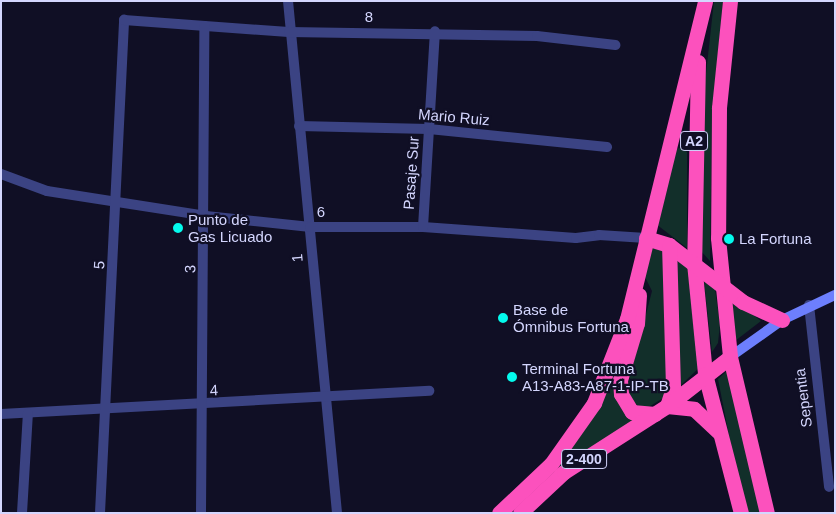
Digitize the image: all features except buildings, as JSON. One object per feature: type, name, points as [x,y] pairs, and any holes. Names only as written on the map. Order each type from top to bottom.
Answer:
[{"type":"highway","name":"A2","points":[[705,1],[701,18],[694,109],[694,263],[705,374],[741,513]]},
{"type":"highway","name":"A2","points":[[730,1],[720,108],[722,287],[730,357],[768,513]]},
{"type":"highway","name":"2-400","points":[[499,513],[551,464],[594,403],[626,319],[701,18]]},
{"type":"highway","points":[[646,238],[669,245],[722,287],[757,311],[782,320]]},
{"type":"highway","points":[[661,410],[673,387],[669,245]]},
{"type":"highway","points":[[637,276],[640,306],[620,380],[621,394],[632,412],[694,408],[721,434]]},
{"type":"highway","name":"2-400","points":[[520,513],[564,472],[661,410],[705,374],[723,342],[725,319]]},
{"type":"highway","points":[[705,374],[730,357]]},
{"type":"street","name":"1","points":[[288,1],[299,126],[328,399],[336,513]]},
{"type":"street","name":"8","points":[[124,20],[290,32],[435,31],[615,45]]},
{"type":"street","name":"5","points":[[100,513],[118,201],[124,20]]},
{"type":"street","name":"3","points":[[201,513],[206,216],[204,26]]},
{"type":"street","name":"Pasaje Sur","points":[[422,227],[435,31]]},
{"type":"street","name":"Mario Ruiz","points":[[299,126],[429,129],[607,147]]},
{"type":"street","name":"6","points":[[1,174],[47,191],[206,216],[310,227],[422,227],[576,238],[600,235],[646,238]]},
{"type":"street","points":[[730,357],[782,320],[809,304],[835,296]]},
{"type":"street","name":"Sepentia","points":[[809,304],[829,487]]},
{"type":"street","name":"4","points":[[1,414],[106,411],[328,399],[429,391]]},
{"type":"street","points":[[22,513],[28,413]]},
{"type":"green space","points":[[714,1],[723,1],[712,114],[710,261],[700,250],[702,110]]},
{"type":"green space","points":[[681,148],[687,152],[687,248],[656,224],[674,149]]},
{"type":"green space","points":[[653,244],[663,247],[669,381],[665,397],[647,408],[638,406],[626,392],[652,291],[644,275]]},
{"type":"green space","points":[[675,258],[689,264],[702,365],[680,386]]},
{"type":"green space","points":[[704,281],[715,289],[720,324],[718,343],[712,352]]},
{"type":"green space","points":[[729,296],[761,321],[735,341]]},
{"type":"green space","points":[[618,365],[636,421],[507,513],[596,411]]},
{"type":"green space","points":[[729,369],[763,513],[748,513],[734,461],[718,379]]},
{"type":"place","name":"Punto de Gas Licuado","points":[[178,228]]},
{"type":"place","name":"La Fortuna","points":[[729,239]]},
{"type":"place","name":"Base de Ómnibus Fortuna","points":[[503,318]]},
{"type":"place","name":"Terminal Fortuna A13-A83-A87-1-IP-TB","points":[[512,377]]}]
